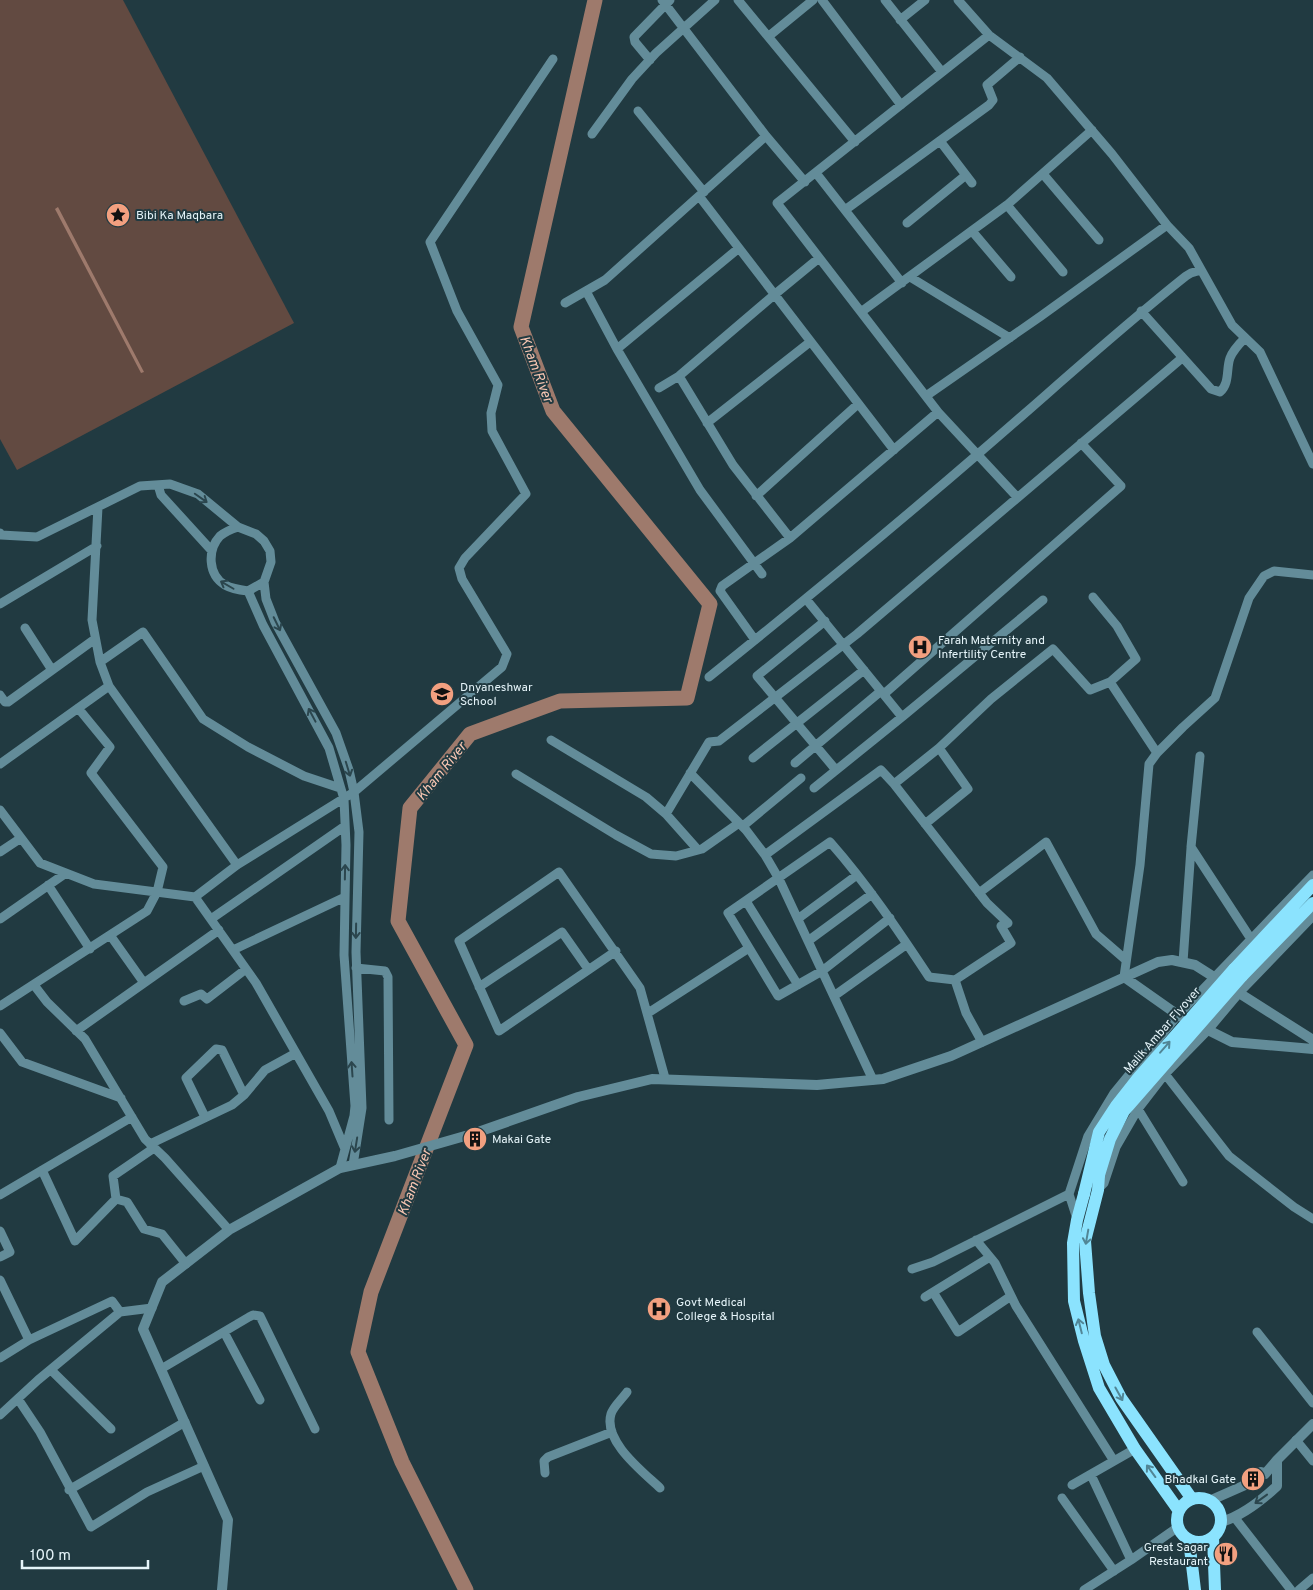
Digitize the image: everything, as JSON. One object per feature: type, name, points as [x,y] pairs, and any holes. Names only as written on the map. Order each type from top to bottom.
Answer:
[{"type":"main road","name":"Malik Ambar Flyover","points":[[1179,1511],[1135,1449],[1099,1388],[1074,1301],[1073,1243],[1077,1220],[1100,1132],[1116,1106],[1138,1078],[1234,969],[1313,885]]},
{"type":"main road","name":"Malik Ambar Flyover","points":[[1192,1500],[1121,1398],[1104,1365],[1096,1336],[1088,1293],[1085,1241],[1098,1190],[1099,1176],[1110,1139],[1124,1111],[1242,976],[1313,903]]},
{"type":"main road","points":[[1204,1499],[1209,1501],[1218,1510],[1221,1522],[1217,1533],[1202,1542],[1189,1540],[1178,1527],[1179,1511],[1187,1502],[1192,1500],[1204,1499]]},
{"type":"main road","points":[[1213,1537],[1215,1590]]},
{"type":"main road","points":[[1189,1540],[1195,1590]]},
{"type":"street","points":[[592,134],[623,89],[683,28],[715,0]]},
{"type":"street","points":[[738,0],[855,142]]},
{"type":"street","points":[[769,36],[813,0]]},
{"type":"street","points":[[822,0],[901,105]]},
{"type":"street","points":[[885,0],[942,72]]},
{"type":"street","points":[[900,20],[925,0]]},
{"type":"street","points":[[958,0],[989,35],[1047,78],[1112,154],[1167,225],[1189,248],[1232,325],[1260,352],[1313,464]]},
{"type":"street","points":[[650,60],[634,42],[634,37],[666,1],[683,28],[766,136],[805,182]]},
{"type":"street","points":[[989,35],[777,204],[938,412],[1017,497]]},
{"type":"street","points":[[845,210],[992,103],[987,85],[1020,57]]},
{"type":"street","points":[[0,810],[40,863],[94,884],[194,897],[237,865],[354,792],[502,667],[507,654],[462,579],[459,568],[465,558],[526,494],[492,431],[491,413],[498,385],[457,311],[430,242],[553,59]]},
{"type":"street","points":[[638,111],[701,194],[738,248],[894,450]]},
{"type":"street","points":[[861,312],[1007,206],[1092,130]]},
{"type":"street","points":[[565,303],[605,280],[766,136]]},
{"type":"street","points":[[907,223],[969,179],[940,141]]},
{"type":"street","points":[[816,173],[845,210],[906,280],[1010,338]]},
{"type":"street","points":[[1043,174],[1099,240]]},
{"type":"street","points":[[1007,206],[1063,272]]},
{"type":"street","points":[[926,396],[1167,225]]},
{"type":"street","points":[[972,231],[1011,278]]},
{"type":"street","points":[[617,349],[738,248]]},
{"type":"street","points":[[659,388],[679,376],[774,294],[820,258]]},
{"type":"street","points":[[709,677],[806,599],[978,454],[1141,311],[1186,276],[1201,270]]},
{"type":"street","points":[[586,291],[617,349],[700,490],[762,574]]},
{"type":"street","points":[[1141,311],[1211,389],[1220,392],[1224,389],[1227,379],[1230,358],[1245,338]]},
{"type":"street","points":[[707,423],[810,342]]},
{"type":"street","points":[[666,814],[709,742],[719,741],[844,644],[1182,358]]},
{"type":"street","points":[[679,376],[733,466],[790,538]]},
{"type":"street","points":[[756,496],[858,404]]},
{"type":"street","points":[[755,640],[720,591],[722,586],[790,538],[938,412]]},
{"type":"street","points":[[795,763],[882,692],[1121,486],[1081,443]]},
{"type":"street","points":[[0,533],[1,535],[37,536],[140,486],[170,484],[198,494],[238,527],[256,534],[264,541],[270,552],[272,562],[264,582],[266,599],[275,622],[336,733],[349,770],[354,792],[359,832],[356,968],[362,1108],[353,1165]]},
{"type":"street","points":[[158,486],[161,495],[212,551]]},
{"type":"street","points":[[98,507],[92,620],[100,662],[108,686],[237,865]]},
{"type":"street","points":[[238,527],[220,536],[212,551],[212,568],[218,579],[234,589],[248,591],[264,582]]},
{"type":"street","points":[[0,604],[97,546]]},
{"type":"street","points":[[1124,977],[1140,865],[1149,764],[1157,753],[1215,698],[1249,598],[1264,576],[1274,571],[1313,575]]},
{"type":"street","points":[[248,591],[263,625],[329,748],[344,799],[344,955],[355,1106],[340,1168]]},
{"type":"street","points":[[894,784],[939,748],[991,699],[1053,648],[1090,690],[1110,682],[1136,659],[1117,626],[1093,597]]},
{"type":"street","points":[[806,599],[902,717]]},
{"type":"street","points":[[814,788],[1043,600]]},
{"type":"street","points":[[825,621],[758,674],[758,678],[836,770]]},
{"type":"street","points":[[25,628],[52,670]]},
{"type":"street","points":[[100,662],[143,632],[203,719],[248,748],[304,776],[340,788]]},
{"type":"street","points":[[0,695],[5,702],[8,702],[95,639]]},
{"type":"street","points":[[753,758],[864,670]]},
{"type":"street","points":[[1110,682],[1157,753]]},
{"type":"street","points":[[0,764],[108,686]]},
{"type":"street","points":[[0,1006],[147,911],[157,892],[163,867],[91,774],[110,747],[78,708]]},
{"type":"street","points":[[551,740],[646,797],[666,814],[698,850]]},
{"type":"street","points":[[926,824],[968,789],[939,748]]},
{"type":"street","points":[[1183,962],[1200,756]]},
{"type":"street","points":[[765,855],[881,770],[980,893],[1008,923],[1001,926],[1011,943],[955,980],[929,976],[890,918],[830,842],[728,913],[778,996],[822,971],[890,918]]},
{"type":"street","points":[[690,773],[741,825],[765,855],[798,918],[873,1080]]},
{"type":"street","points":[[516,774],[651,854],[676,856],[702,849],[741,825],[801,778]]},
{"type":"street","points":[[210,919],[345,826]]},
{"type":"street","points":[[0,852],[21,838]]},
{"type":"street","points":[[980,893],[1046,842],[1096,934],[1126,960]]},
{"type":"street","points":[[1191,847],[1251,939]]},
{"type":"street","points":[[616,950],[498,1031],[459,941],[559,872],[616,950],[640,988],[665,1078]]},
{"type":"street","points":[[0,919],[66,873]]},
{"type":"street","points":[[798,918],[857,874]]},
{"type":"street","points":[[1077,1220],[1069,1194],[1088,1136],[1114,1092],[1178,1015],[1313,875]]},
{"type":"street","points":[[48,885],[90,949]]},
{"type":"street","points":[[808,941],[872,894]]},
{"type":"street","points":[[194,897],[256,983],[329,1112],[345,1149]]},
{"type":"street","points":[[233,950],[345,897]]},
{"type":"street","points":[[746,901],[798,985]]},
{"type":"street","points":[[1098,1190],[1104,1183],[1116,1147],[1138,1110],[1165,1074],[1313,916]]},
{"type":"street","points":[[76,1031],[219,930]]},
{"type":"street","points":[[479,987],[562,932],[588,970]]},
{"type":"street","points":[[110,935],[144,983]]},
{"type":"street","points":[[834,996],[907,944]]},
{"type":"street","points":[[648,1013],[749,948]]},
{"type":"street","points":[[481,1131],[578,1097],[652,1079],[817,1085],[883,1079],[951,1056],[1158,962],[1172,960],[1195,965],[1313,1040]]},
{"type":"street","points":[[356,968],[385,971],[388,977],[389,1120]]},
{"type":"street","points":[[184,1001],[201,994],[207,999],[246,969]]},
{"type":"street","points":[[1124,977],[1178,1015],[1232,1042],[1313,1049]]},
{"type":"street","points":[[955,980],[966,1013],[982,1042]]},
{"type":"street","points":[[34,984],[47,1002],[85,1039],[145,1140],[165,1158],[229,1230]]},
{"type":"street","points":[[0,1032],[22,1062],[121,1098]]},
{"type":"street","points":[[205,1118],[186,1078],[216,1048],[222,1050],[244,1094]]},
{"type":"street","points":[[116,1199],[113,1176],[152,1146],[232,1104],[244,1094],[265,1070],[296,1053]]},
{"type":"street","points":[[1165,1074],[1229,1156],[1294,1207],[1312,1218]]},
{"type":"street","points":[[1138,1110],[1183,1182]]},
{"type":"street","points":[[0,1195],[132,1117]]},
{"type":"street","points":[[222,1590],[228,1520],[143,1329],[162,1282],[229,1230],[340,1168],[395,1156],[465,1136]]},
{"type":"street","points":[[42,1170],[75,1241],[116,1199]]},
{"type":"street","points":[[912,1269],[933,1262],[1069,1194]]},
{"type":"street","points":[[116,1199],[127,1202],[144,1229],[162,1234],[186,1264]]},
{"type":"street","points":[[0,1231],[10,1252],[0,1257]]},
{"type":"street","points":[[976,1240],[995,1263],[1011,1296],[1114,1461]]},
{"type":"street","points":[[990,1257],[929,1294],[958,1332],[1011,1296]]},
{"type":"street","points":[[0,1280],[29,1340]]},
{"type":"street","points":[[0,1358],[29,1340],[112,1301],[120,1312]]},
{"type":"street","points":[[0,1415],[50,1370],[120,1312],[152,1308]]},
{"type":"street","points":[[161,1369],[253,1315],[260,1316],[315,1429]]},
{"type":"street","points":[[224,1332],[260,1400]]},
{"type":"street","points":[[1257,1332],[1313,1403]]},
{"type":"street","points":[[50,1370],[111,1429]]},
{"type":"street","points":[[627,1392],[611,1412],[609,1426],[625,1455],[660,1488]]},
{"type":"street","points":[[18,1399],[40,1432],[91,1527],[147,1492],[204,1466]]},
{"type":"street","points":[[70,1490],[184,1422]]},
{"type":"street","points":[[1209,1501],[1243,1486],[1261,1472],[1265,1474],[1313,1424]]},
{"type":"street","points":[[545,1473],[544,1461],[548,1456],[612,1432]]},
{"type":"street","points":[[1296,1440],[1313,1461]]},
{"type":"street","points":[[1072,1486],[1135,1449]]},
{"type":"street","points":[[1221,1522],[1236,1518],[1277,1486],[1277,1460]]},
{"type":"street","points":[[1091,1475],[1131,1560]]},
{"type":"street","points":[[1062,1498],[1114,1571]]},
{"type":"street","points":[[1236,1518],[1291,1590]]},
{"type":"street","points":[[1084,1590],[1178,1527]]},
{"type":"street","points":[[1299,1590],[1313,1578]]},
{"type":"shaded area","name":"Bibi Ka Maqbara","points":[[0,0],[123,0],[294,323],[17,470],[0,439]]},
{"type":"shaded area","points":[[58,207],[144,372],[141,373],[55,209]]},
{"type":"waterway","name":"Kham River","points":[[466,1590],[402,1462],[358,1352],[371,1292],[466,1045],[398,921],[410,808],[470,734],[560,701],[687,698],[710,604],[553,411],[521,327],[595,0]]},
{"type":"tunnel","points":[[465,1136],[481,1131]]},
{"type":"place","name":"Bibi Ka Maqbara","points":[[118,215]]},
{"type":"place","name":"Farah Maternity and Infertility Centre","points":[[920,647]]},
{"type":"place","name":"Dnyaneshwar School","points":[[442,694]]},
{"type":"place","name":"Makai Gate","points":[[475,1139]]},
{"type":"place","name":"Govt Medical College & Hospital","points":[[659,1309]]},
{"type":"place","name":"Bhadkal Gate","points":[[1253,1479]]},
{"type":"place","name":"Great Sagar Restaurant","points":[[1226,1554]]}]
